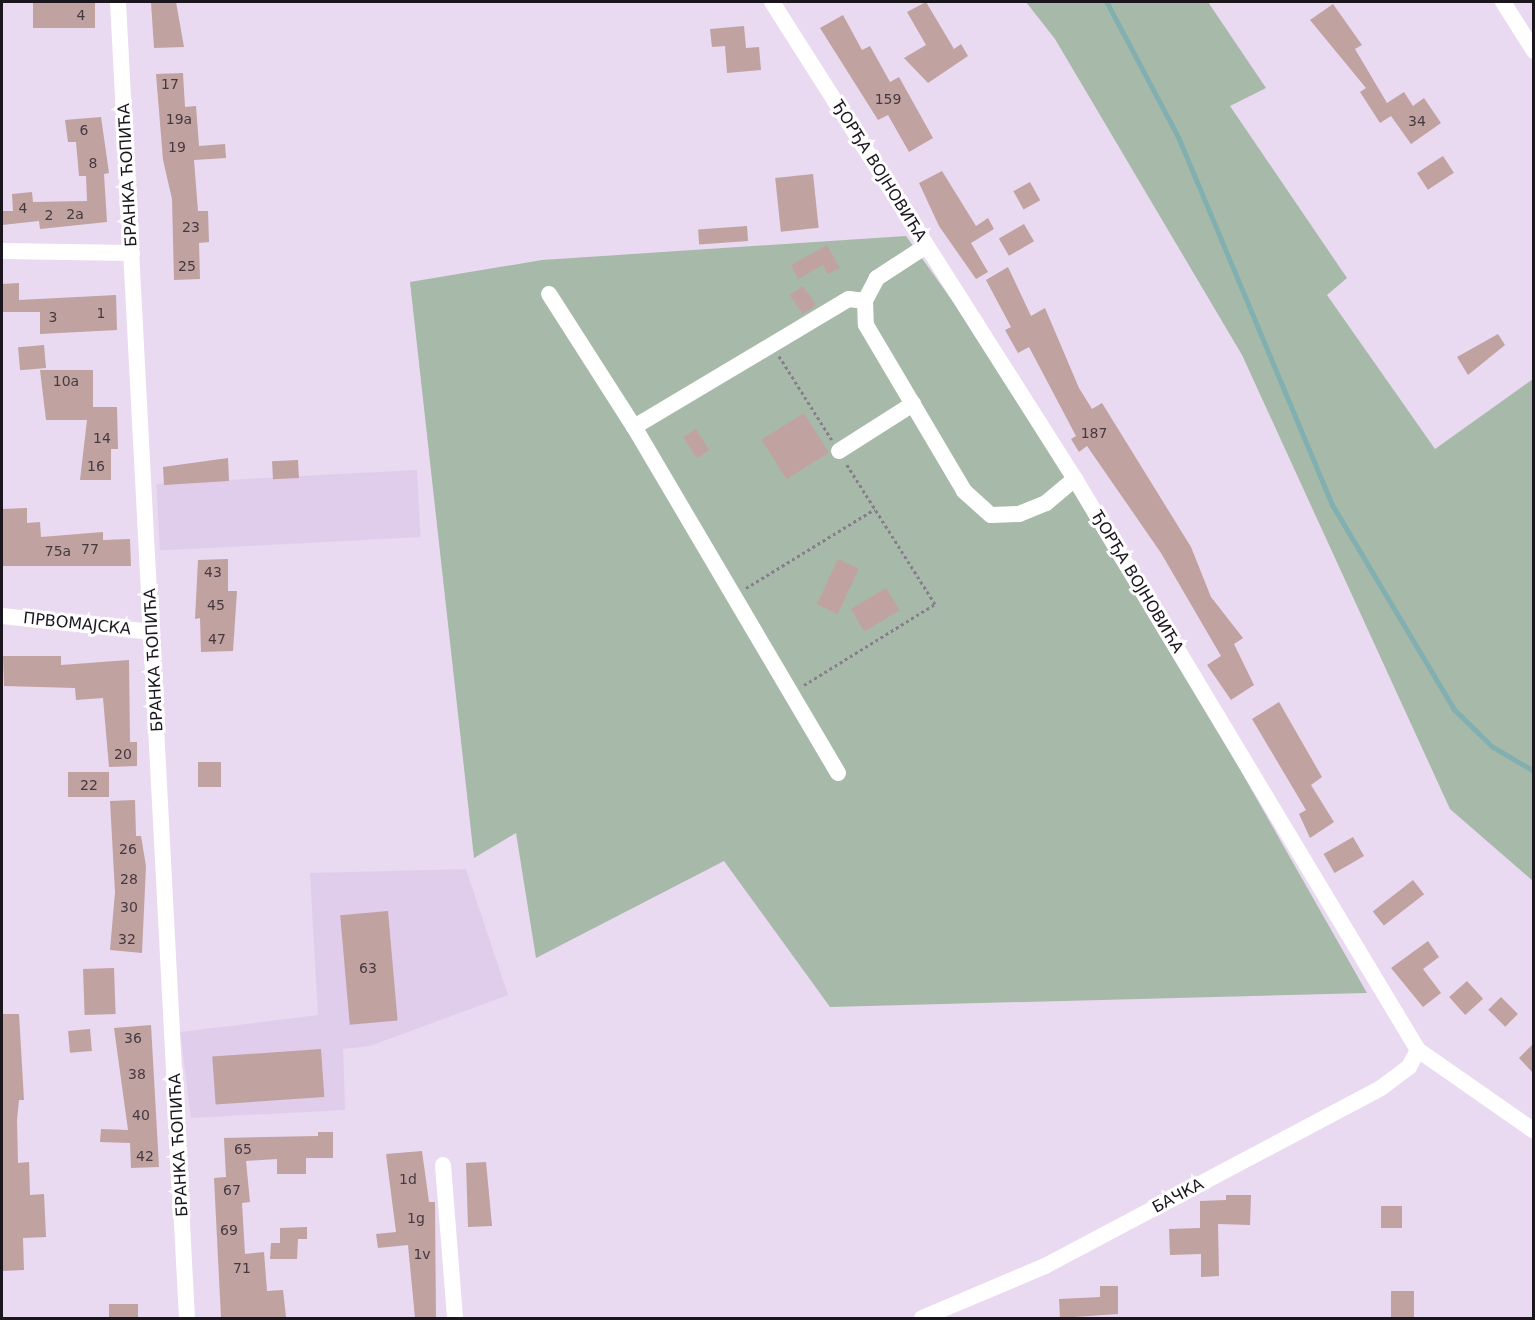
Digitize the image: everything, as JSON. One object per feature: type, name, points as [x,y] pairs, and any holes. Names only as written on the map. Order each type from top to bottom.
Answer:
[{"type":"street","name":"БРАНКА ЋОПИЋА","points":[[118,2],[187,1318]]},
{"type":"street","name":"ЂОРЂА ВОЈНОВИЋА","points":[[771,2],[1075,479],[1418,1050],[1533,1131]]},
{"type":"street","points":[[1503,2],[1533,51]]},
{"type":"street","points":[[926,246],[877,278],[865,301],[866,325],[964,491],[991,515],[1018,514],[1046,503],[1075,479]]},
{"type":"street","points":[[2,251],[132,253]]},
{"type":"street","points":[[549,294],[737,594],[838,773]]},
{"type":"street","points":[[634,427],[849,299],[865,301]]},
{"type":"street","points":[[839,451],[913,404]]},
{"type":"street","name":"ПРВОМАЈСКА","points":[[2,616],[152,632]]},
{"type":"street","name":"БАЧКА","points":[[922,1318],[1045,1266],[1381,1088],[1408,1067],[1418,1050]]},
{"type":"street","points":[[443,1165],[455,1318]]},
{"type":"path","points":[[772,345],[935,604],[793,691]]},
{"type":"path","points":[[737,594],[875,509]]},
{"type":"shaded area","points":[[417,470],[421,537],[160,551],[156,484]]},
{"type":"shaded area","points":[[466,869],[508,995],[370,1046],[343,1049],[345,1110],[191,1118],[180,1032],[318,1015],[310,873]]},
{"type":"green space","points":[[1026,2],[1208,2],[1266,88],[1230,106],[1347,278],[1327,295],[1435,449],[1533,379],[1533,881],[1450,809],[1242,355],[1055,39]]},
{"type":"green space","points":[[906,236],[1057,447],[1367,993],[830,1007],[724,861],[536,958],[516,833],[474,858],[410,282],[542,260]]},
{"type":"building","points":[[33,2],[95,2],[95,28],[33,28]]},
{"type":"building","points":[[151,2],[176,2],[184,47],[154,48]]},
{"type":"building","points":[[926,2],[954,49],[961,44],[968,56],[928,83],[904,58],[926,45],[907,12]]},
{"type":"building","points":[[1333,4],[1362,45],[1355,49],[1387,103],[1404,92],[1413,106],[1424,98],[1441,123],[1411,144],[1391,116],[1380,123],[1360,92],[1366,88],[1310,20]]},
{"type":"building","points":[[843,15],[862,50],[870,46],[890,82],[899,77],[933,138],[909,152],[888,115],[878,120],[820,28]]},
{"type":"building","points":[[744,26],[746,48],[759,47],[761,70],[727,73],[725,46],[712,47],[710,29]]},
{"type":"building","points":[[183,73],[185,107],[196,106],[199,146],[225,144],[226,158],[194,160],[198,211],[208,211],[209,242],[199,243],[200,279],[174,280],[172,199],[163,160],[156,74]]},
{"type":"building","points":[[101,117],[109,173],[104,174],[107,222],[40,229],[39,221],[2,225],[2,211],[13,211],[12,194],[32,192],[33,202],[87,201],[86,176],[79,176],[76,142],[68,142],[65,120]]},
{"type":"building","points":[[1443,156],[1454,173],[1428,190],[1417,173]]},
{"type":"building","points":[[942,171],[976,226],[988,218],[994,229],[971,243],[988,272],[976,279],[939,226],[919,183]]},
{"type":"building","points":[[813,174],[819,228],[781,232],[775,178]]},
{"type":"building","points":[[1030,182],[1040,200],[1024,210],[1013,191]]},
{"type":"building","points":[[1024,224],[1034,241],[1009,256],[999,238]]},
{"type":"building","points":[[747,226],[748,241],[699,244],[698,229]]},
{"type":"building","points":[[827,245],[840,268],[828,274],[823,265],[798,279],[791,265]]},
{"type":"building","points":[[1008,267],[1031,316],[1045,308],[1079,388],[1092,409],[1102,403],[1191,547],[1211,597],[1243,638],[1234,644],[1254,685],[1231,700],[1207,665],[1221,656],[1161,553],[1087,446],[1079,452],[1071,439],[1076,436],[1029,347],[1018,353],[1005,330],[1011,327],[986,280]]},
{"type":"building","points":[[19,283],[19,300],[116,295],[117,330],[40,334],[40,312],[2,312],[2,284]]},
{"type":"building","points":[[803,286],[816,305],[803,314],[790,295]]},
{"type":"building","points":[[1498,334],[1505,345],[1468,375],[1457,357]]},
{"type":"building","points":[[44,345],[46,368],[20,370],[18,347]]},
{"type":"building","points":[[40,370],[93,370],[93,407],[117,407],[118,449],[111,449],[111,480],[80,480],[87,420],[46,420]]},
{"type":"building","points":[[804,413],[829,453],[787,479],[762,439]]},
{"type":"building","points":[[696,429],[709,450],[697,458],[683,437]]},
{"type":"building","points":[[228,458],[229,481],[164,485],[163,467]]},
{"type":"building","points":[[298,460],[299,478],[273,479],[272,461]]},
{"type":"building","points":[[27,508],[27,523],[40,522],[41,537],[103,532],[103,540],[130,539],[131,566],[2,566],[2,509]]},
{"type":"building","points":[[228,559],[228,591],[237,591],[233,651],[201,652],[200,618],[195,619],[198,560]]},
{"type":"building","points":[[838,559],[859,569],[838,614],[817,604]]},
{"type":"building","points":[[886,588],[899,610],[864,631],[851,609]]},
{"type":"building","points":[[3,656],[61,656],[61,665],[129,660],[130,742],[137,742],[137,766],[109,767],[103,698],[76,700],[75,688],[4,686]]},
{"type":"building","points":[[1279,702],[1322,777],[1311,785],[1334,822],[1310,838],[1299,814],[1306,810],[1252,719]]},
{"type":"building","points":[[198,762],[221,762],[221,787],[198,787]]},
{"type":"building","points":[[68,772],[109,772],[109,797],[68,797]]},
{"type":"building","points":[[135,800],[136,836],[141,836],[146,866],[142,953],[110,950],[115,892],[110,801]]},
{"type":"building","points":[[1353,837],[1364,856],[1335,873],[1324,854]]},
{"type":"building","points":[[1413,880],[1424,894],[1384,926],[1373,911]]},
{"type":"building","points":[[388,911],[398,1021],[350,1025],[340,915]]},
{"type":"building","points":[[1428,941],[1439,957],[1423,969],[1441,993],[1423,1007],[1391,968]]},
{"type":"building","points":[[114,968],[116,1014],[85,1015],[83,969]]},
{"type":"building","points":[[1467,981],[1483,999],[1465,1015],[1449,997]]},
{"type":"building","points":[[1501,997],[1518,1014],[1505,1027],[1488,1010]]},
{"type":"building","points":[[2,1014],[19,1014],[24,1100],[19,1100],[17,1120],[18,1163],[29,1162],[30,1195],[44,1194],[46,1237],[23,1238],[24,1270],[2,1271]]},
{"type":"building","points":[[151,1025],[159,1167],[131,1168],[130,1143],[100,1142],[101,1129],[128,1130],[114,1028]]},
{"type":"building","points":[[90,1029],[92,1051],[70,1053],[68,1031]]},
{"type":"building","points":[[1533,1044],[1533,1073],[1519,1058]]},
{"type":"building","points":[[321,1049],[324,1097],[216,1104],[212,1057]]},
{"type":"building","points":[[318,1132],[333,1132],[333,1158],[306,1158],[306,1174],[277,1174],[277,1159],[246,1161],[250,1202],[242,1203],[245,1254],[264,1252],[267,1291],[283,1290],[286,1317],[221,1318],[214,1178],[226,1177],[224,1138],[318,1136]]},
{"type":"building","points":[[422,1151],[429,1202],[435,1202],[436,1318],[415,1318],[408,1245],[378,1248],[376,1234],[396,1232],[386,1154]]},
{"type":"building","points":[[486,1162],[492,1226],[468,1227],[466,1163]]},
{"type":"building","points":[[1226,1195],[1251,1195],[1250,1225],[1218,1224],[1219,1276],[1201,1277],[1201,1254],[1170,1255],[1169,1229],[1200,1228],[1200,1201],[1226,1200]]},
{"type":"building","points":[[1381,1206],[1402,1206],[1402,1228],[1381,1228]]},
{"type":"building","points":[[307,1227],[307,1239],[298,1239],[297,1259],[270,1259],[271,1243],[280,1243],[280,1228]]},
{"type":"building","points":[[1100,1286],[1118,1286],[1118,1314],[1060,1318],[1059,1299],[1100,1297]]},
{"type":"building","points":[[1391,1291],[1414,1291],[1414,1318],[1391,1318]]},
{"type":"building","points":[[109,1304],[138,1304],[138,1318],[109,1318]]},
{"type":"waterway","points":[[1107,2],[1179,138],[1332,504],[1454,709],[1493,747],[1534,771]]}]
